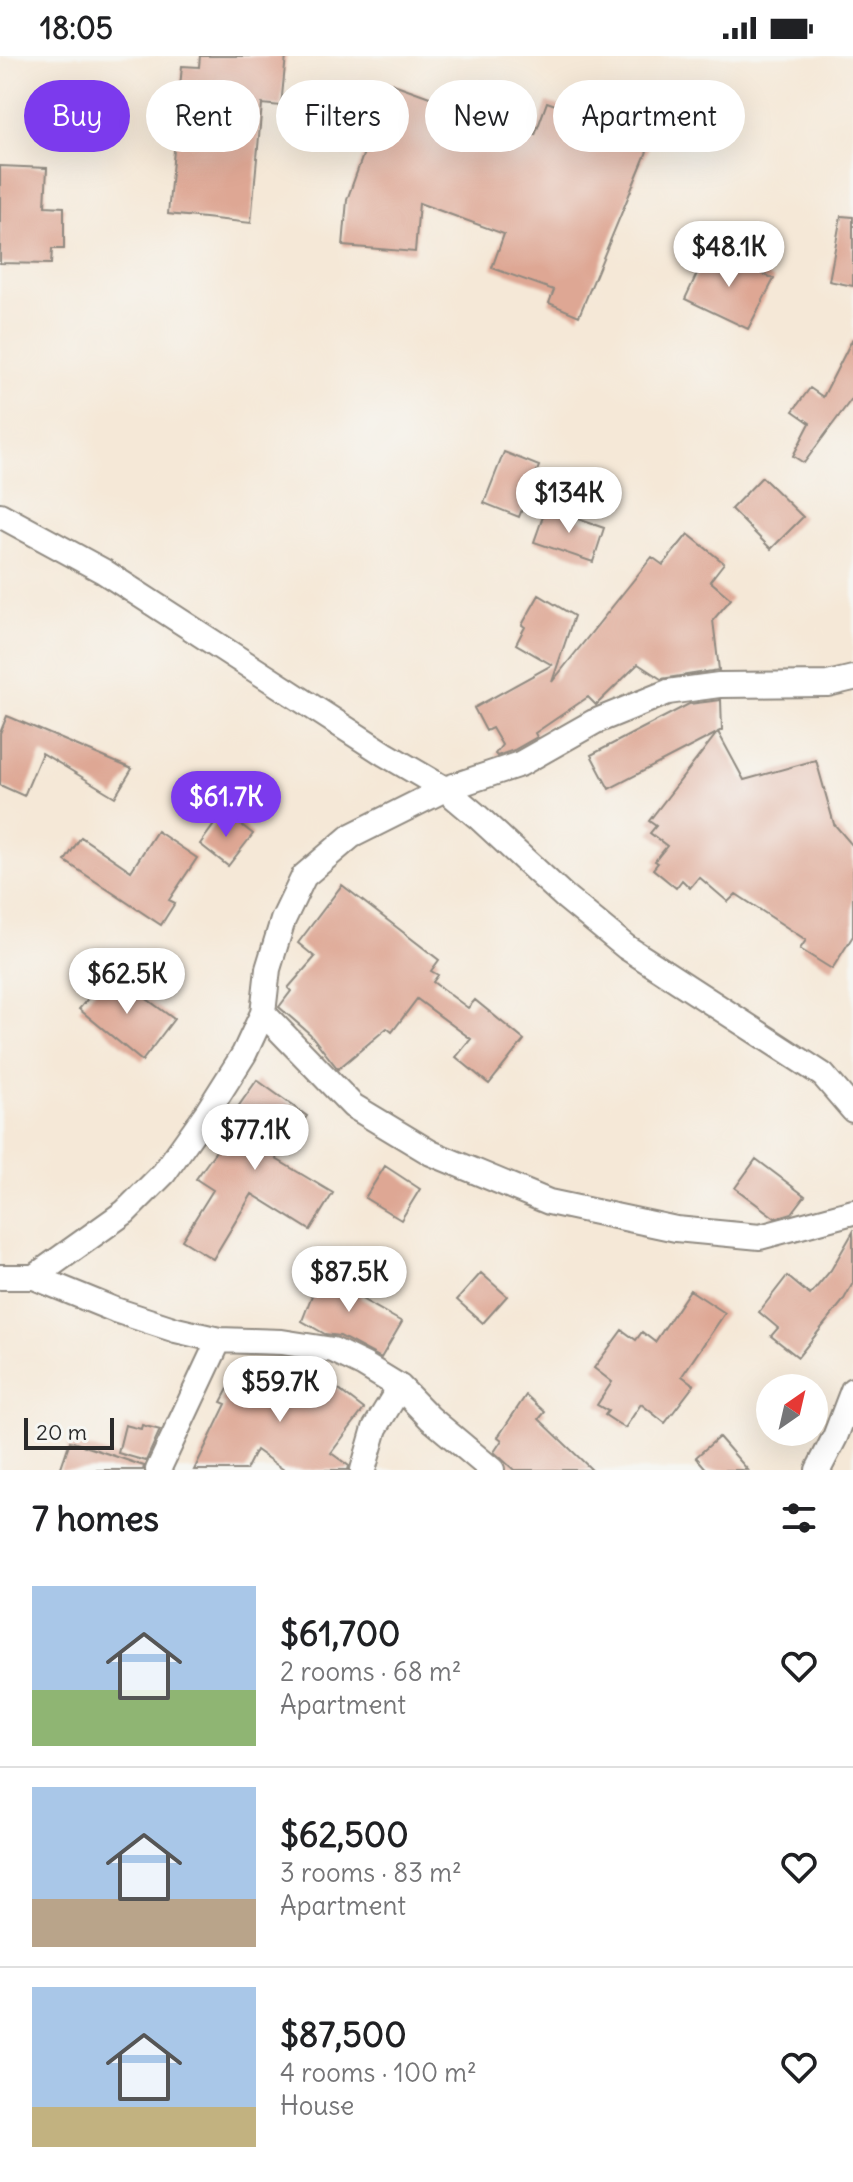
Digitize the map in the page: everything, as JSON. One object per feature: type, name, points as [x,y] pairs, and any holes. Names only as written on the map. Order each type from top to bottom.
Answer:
[{"type":"street","points":[[0,515],[103,571],[385,754],[445,789],[626,947],[823,1075],[853,1110]]},
{"type":"street","points":[[34,1277],[125,1212],[164,1173],[244,1054],[263,1013],[268,969],[283,920],[304,876],[351,836],[445,789],[520,764],[594,722],[668,692],[733,684],[828,684],[853,678]]},
{"type":"street","points":[[263,1013],[353,1106],[431,1153],[549,1202],[676,1229],[760,1237],[853,1212]]},
{"type":"street","points":[[0,1277],[34,1277],[115,1310],[219,1340],[282,1342],[333,1350],[400,1387],[430,1418],[492,1470]]},
{"type":"street","points":[[158,1470],[219,1340]]},
{"type":"street","points":[[363,1470],[375,1428],[400,1387]]},
{"type":"street","points":[[818,1470],[853,1390]]},
{"type":"building","points":[[200,56],[286,56],[284,80],[276,80],[276,105],[262,104],[260,126],[260,80],[181,80],[182,66],[199,67]]},
{"type":"building","points":[[409,90],[425,95],[425,152],[537,152],[537,130],[547,102],[553,104],[553,152],[647,152],[579,316],[549,303],[554,290],[492,268],[504,234],[419,203],[415,252],[343,246],[347,200],[364,152],[409,152]]},
{"type":"building","points":[[174,152],[258,152],[251,223],[168,214]]},
{"type":"building","points":[[0,166],[47,168],[45,206],[64,207],[64,249],[52,249],[51,264],[0,263]]},
{"type":"building","points":[[841,216],[853,217],[853,286],[829,281]]},
{"type":"building","points":[[709,248],[774,279],[748,329],[685,299]]},
{"type":"building","points":[[853,338],[853,397],[804,463],[793,456],[810,423],[793,411],[810,388],[823,397]]},
{"type":"building","points":[[504,452],[539,466],[519,517],[484,503]]},
{"type":"building","points":[[762,477],[803,517],[771,549],[731,509]]},
{"type":"building","points":[[546,508],[604,528],[593,562],[534,542]]},
{"type":"building","points":[[688,534],[724,563],[710,581],[731,599],[713,620],[719,670],[661,679],[638,664],[596,705],[588,697],[535,733],[537,737],[497,756],[495,754],[502,745],[492,728],[486,731],[474,708],[552,665],[516,644],[525,627],[522,625],[539,595],[574,616],[552,682],[652,557],[663,565]]},
{"type":"building","points":[[721,700],[722,730],[718,732],[744,780],[816,760],[834,824],[853,846],[853,936],[832,969],[800,949],[806,940],[736,894],[728,902],[699,877],[690,888],[682,880],[676,888],[653,869],[658,863],[655,861],[667,846],[650,833],[656,826],[649,821],[717,733],[609,789],[591,755],[689,704]]},
{"type":"building","points":[[7,716],[132,769],[115,797],[42,753],[24,796],[0,785],[0,733]]},
{"type":"building","points":[[224,811],[253,834],[228,866],[200,844]]},
{"type":"building","points":[[157,831],[197,858],[169,900],[175,903],[161,925],[65,861],[81,837],[131,871]]},
{"type":"building","points":[[342,885],[439,960],[431,971],[438,975],[433,982],[468,1008],[475,1000],[524,1040],[489,1084],[456,1057],[471,1039],[417,999],[392,1032],[387,1028],[338,1069],[310,1034],[279,1007],[291,991],[288,988],[315,957],[298,943]]},
{"type":"building","points":[[110,972],[174,1019],[142,1061],[79,1009]]},
{"type":"building","points":[[257,1080],[307,1116],[276,1159],[333,1193],[310,1230],[252,1194],[213,1259],[182,1240],[213,1190],[196,1179],[241,1116],[235,1111]]},
{"type":"building","points":[[756,1159],[805,1196],[792,1213],[775,1218],[735,1188]]},
{"type":"building","points":[[385,1166],[420,1189],[401,1220],[365,1198]]},
{"type":"building","points":[[853,1232],[853,1283],[843,1301],[798,1357],[771,1336],[778,1328],[759,1312],[787,1276],[810,1295],[831,1270]]},
{"type":"building","points":[[323,1267],[366,1284],[360,1298],[402,1322],[381,1358],[340,1336],[325,1334],[302,1321]]},
{"type":"building","points":[[481,1273],[507,1296],[483,1323],[457,1300]]},
{"type":"building","points":[[690,1290],[725,1313],[682,1376],[694,1385],[665,1423],[641,1404],[625,1428],[605,1415],[608,1411],[597,1405],[612,1382],[594,1368],[622,1330],[636,1340],[642,1332],[655,1342]]},
{"type":"building","points":[[241,1364],[293,1392],[310,1368],[364,1409],[331,1453],[349,1466],[348,1470],[284,1470],[256,1450],[246,1470],[194,1470],[226,1404],[221,1402]]},
{"type":"building","points":[[526,1395],[545,1412],[539,1419],[592,1470],[514,1470],[494,1452],[502,1440],[498,1437]]},
{"type":"building","points":[[125,1425],[141,1429],[142,1425],[160,1430],[146,1461],[118,1453]]},
{"type":"building","points":[[719,1437],[748,1470],[707,1470],[696,1457]]},
{"type":"building","points":[[70,1441],[144,1466],[143,1470],[60,1470]]}]
